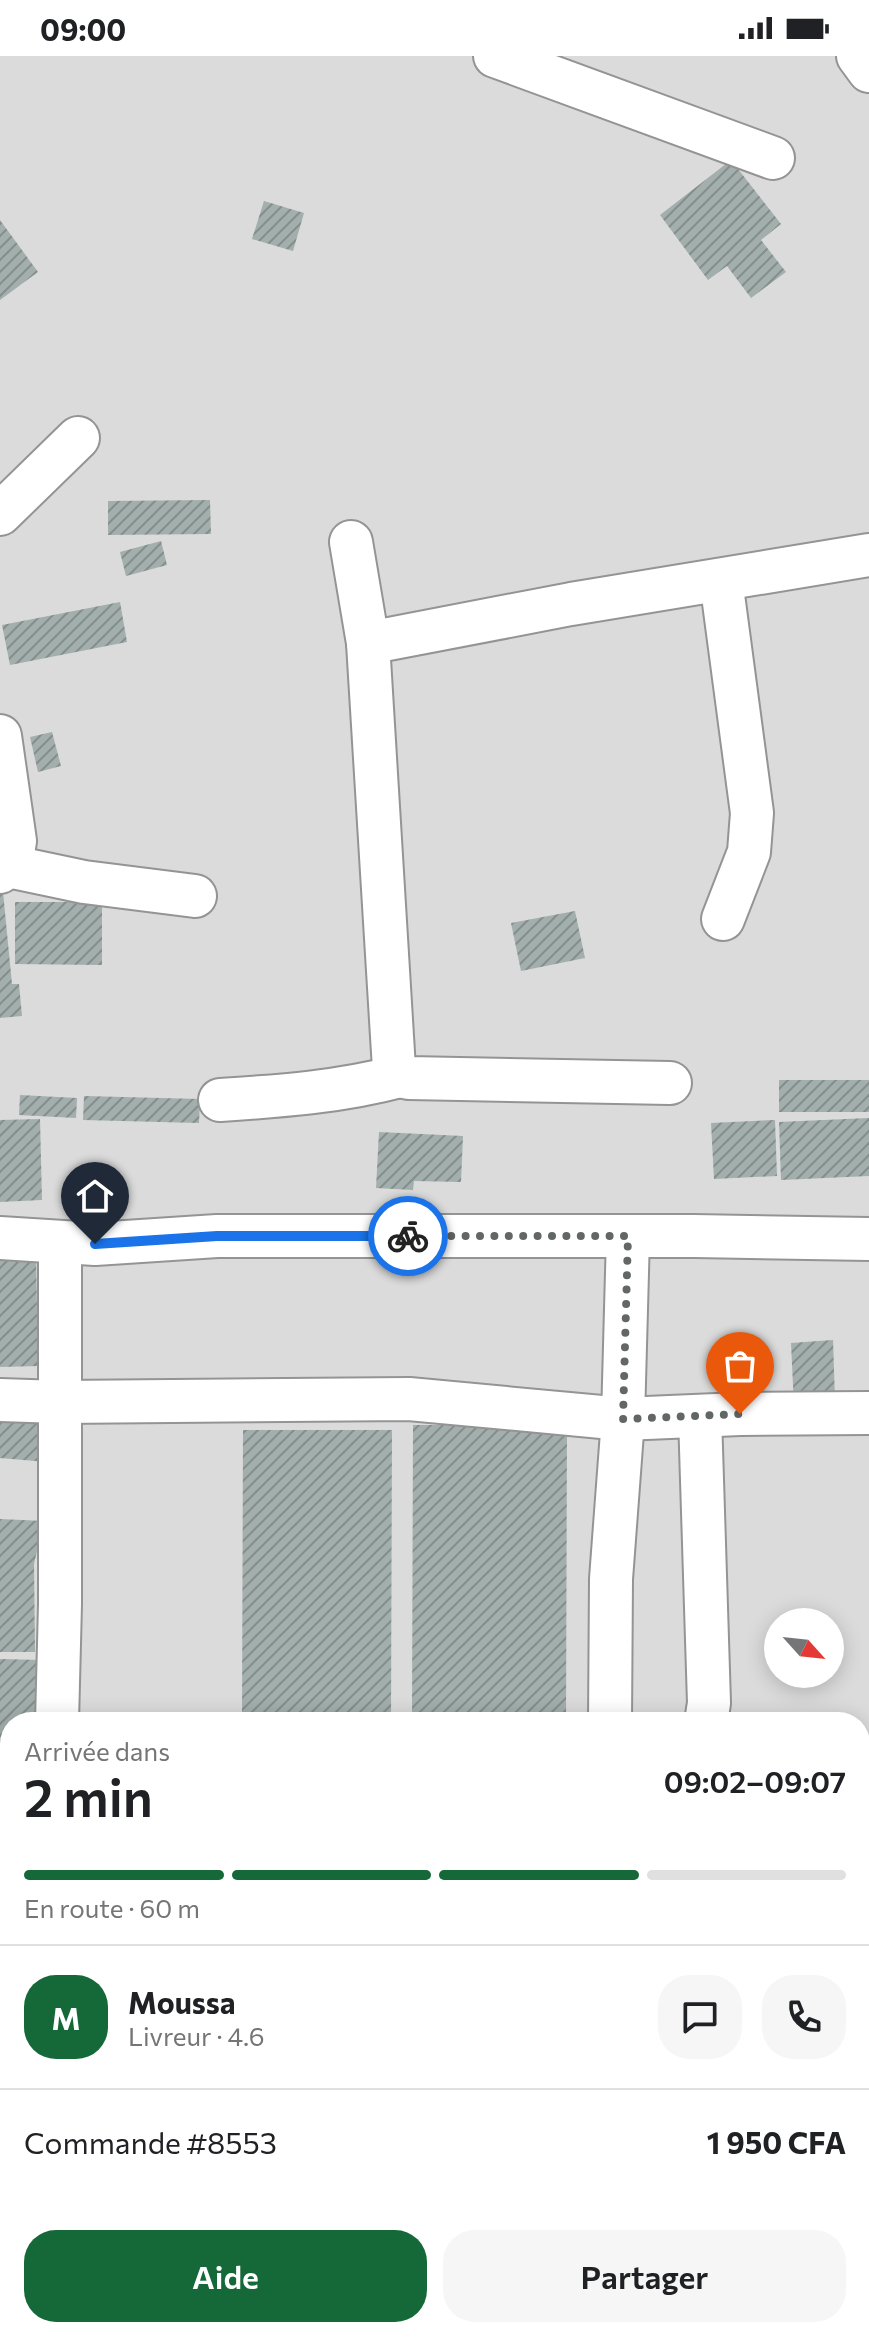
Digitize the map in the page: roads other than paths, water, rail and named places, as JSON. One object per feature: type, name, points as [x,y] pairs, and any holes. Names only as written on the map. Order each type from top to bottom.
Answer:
[{"type":"street","points":[[495,56],[773,158]]},
{"type":"street","points":[[858,56],[869,71]]},
{"type":"street","points":[[0,514],[78,438]]},
{"type":"street","points":[[351,542],[368,643],[394,1069],[400,1076]]},
{"type":"street","points":[[368,643],[571,604],[869,555]]},
{"type":"street","points":[[721,580],[752,813],[749,852],[723,919]]},
{"type":"street","points":[[0,736],[15,841],[13,854],[4,869],[195,896]]},
{"type":"street","points":[[220,1100],[322,1092],[400,1076],[670,1083]]},
{"type":"street","points":[[0,1238],[95,1244],[217,1236],[869,1239]]},
{"type":"street","points":[[610,1712],[611,1579],[623,1419],[628,1236]]},
{"type":"street","points":[[57,1712],[60,1242]]},
{"type":"street","points":[[0,1400],[409,1399],[623,1419],[869,1413]]},
{"type":"street","points":[[700,1416],[708,1712]]}]
